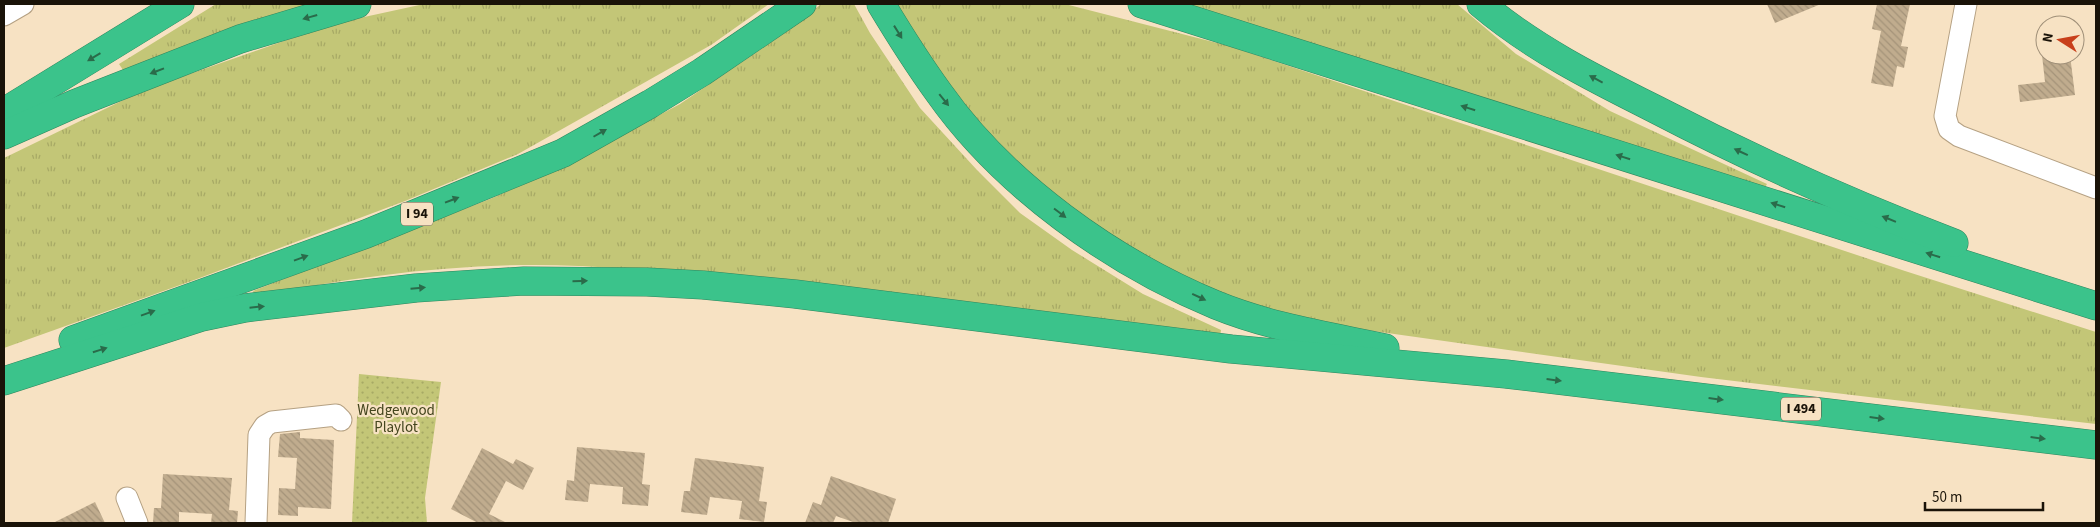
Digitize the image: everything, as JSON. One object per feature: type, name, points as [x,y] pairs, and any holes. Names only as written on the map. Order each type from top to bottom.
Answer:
[{"type":"highway","points":[[4,112],[180,4]]},
{"type":"highway","points":[[4,136],[74,104],[240,39],[357,4]]},
{"type":"highway","name":"I 94","points":[[4,367],[366,234],[563,153],[680,85],[802,4]]},
{"type":"highway","points":[[881,4],[939,94],[999,162],[1076,226],[1145,270],[1216,305],[1278,325],[1506,374]]},
{"type":"highway","points":[[1142,4],[2096,304]]},
{"type":"highway","points":[[1481,4],[1520,34],[1556,57],[1719,142],[1875,213],[1964,247],[2096,304]]},
{"type":"highway","points":[[4,381],[202,317],[245,308],[416,288],[524,282],[703,284],[1231,349],[1506,374]]},
{"type":"highway","name":"I 494","points":[[1506,374],[2096,445]]},
{"type":"street","points":[[4,15],[23,4]]},
{"type":"street","points":[[1966,4],[1946,107],[1946,123],[1949,129],[1959,136],[2096,188]]},
{"type":"street","points":[[256,523],[258,435],[264,426],[272,422],[336,415],[341,420]]},
{"type":"street","points":[[127,498],[137,523]]},
{"type":"green space","points":[[216,4],[309,4],[248,23],[123,70],[119,64]]},
{"type":"green space","points":[[424,4],[769,4],[711,45],[518,154],[405,201],[197,279],[4,348],[4,158],[144,90],[332,24]]},
{"type":"green space","points":[[821,4],[854,4],[870,33],[920,108],[1020,213],[1072,250],[1143,294],[1221,330],[1220,338],[725,278],[579,266],[498,266],[416,271],[335,282],[255,297],[253,291],[490,199],[556,170],[680,104],[786,32]]},
{"type":"green space","points":[[898,4],[1065,4],[1229,46],[1905,271],[2096,332],[2096,424],[1701,377],[1366,330],[1321,327],[1188,282],[1115,243],[1034,181],[947,90],[894,7]]},
{"type":"green space","points":[[1181,4],[1457,4],[1516,54],[1610,111],[1767,184],[1764,189]]},
{"type":"green space","name":"Wedgewood Playlot","points":[[359,374],[441,382],[425,498],[427,523],[352,523]]},
{"type":"building","points":[[1767,4],[1821,4],[1775,23]]},
{"type":"building","points":[[1877,4],[1910,4],[1901,46],[1908,47],[1904,68],[1897,66],[1893,87],[1871,83],[1881,31],[1872,29]]},
{"type":"building","points":[[2043,65],[2071,65],[2075,95],[2020,102],[2018,85],[2045,82]]},
{"type":"building","points":[[300,432],[300,438],[334,440],[331,509],[298,507],[298,516],[278,515],[279,488],[295,489],[297,458],[278,457],[280,434]]},
{"type":"building","points":[[577,447],[645,453],[642,484],[650,485],[648,506],[622,504],[623,487],[590,484],[588,502],[565,500],[567,480],[574,481]]},
{"type":"building","points":[[482,448],[513,464],[516,459],[534,468],[523,490],[506,481],[489,514],[507,523],[478,523],[451,509]]},
{"type":"building","points":[[695,458],[764,467],[759,501],[767,502],[764,522],[739,519],[742,501],[710,497],[707,515],[681,512],[684,491],[690,491]]},
{"type":"building","points":[[163,474],[232,478],[229,510],[238,511],[237,523],[211,523],[212,514],[179,512],[179,523],[153,523],[154,508],[161,508]]},
{"type":"building","points":[[831,476],[896,499],[888,523],[856,523],[836,516],[833,523],[805,523],[813,502],[821,505]]},
{"type":"building","points":[[95,502],[105,523],[53,523]]}]
